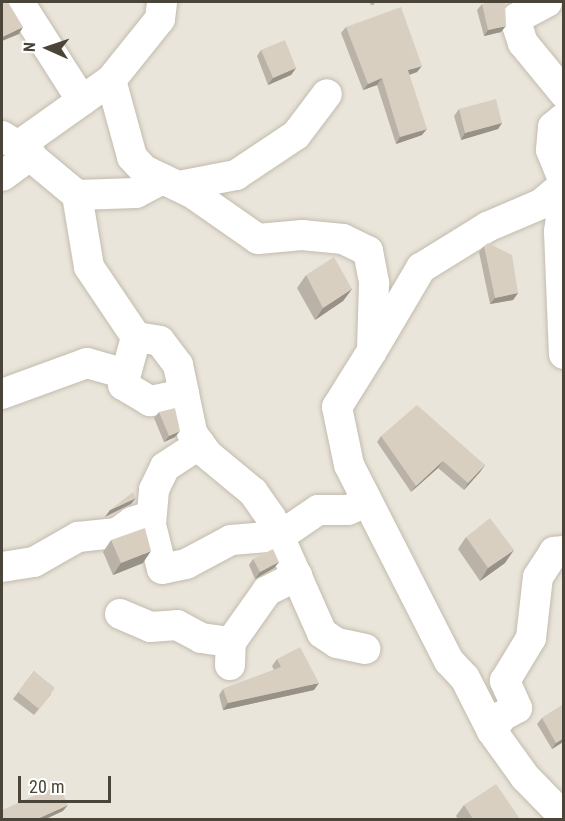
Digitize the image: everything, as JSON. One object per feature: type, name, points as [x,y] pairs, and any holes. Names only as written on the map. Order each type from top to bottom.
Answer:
[{"type":"street","points":[[19,2],[82,101]]},
{"type":"street","points":[[2,176],[17,146],[111,80],[160,19],[162,2]]},
{"type":"street","points":[[547,2],[517,18],[518,28],[523,44],[564,93]]},
{"type":"street","points":[[111,80],[132,158],[258,239],[302,235],[343,239],[368,251],[374,283],[372,351]]},
{"type":"street","points":[[76,195],[136,193],[171,183],[236,175],[296,135],[327,94]]},
{"type":"street","points":[[564,118],[553,127],[551,150],[564,184],[541,204],[487,227],[421,268],[337,407],[349,465],[448,661],[465,678],[492,731],[525,777],[564,817]]},
{"type":"street","points":[[17,146],[76,195],[89,267],[136,337],[160,341],[178,365],[184,394],[200,444],[254,492],[280,536],[322,633],[337,643],[365,649]]},
{"type":"street","points":[[564,196],[559,232],[564,354]]},
{"type":"street","points":[[136,337],[122,373],[123,385],[134,396],[167,401],[184,394]]},
{"type":"street","points":[[2,394],[12,386],[87,363],[122,373]]},
{"type":"street","points":[[200,444],[165,467],[154,489],[152,516],[162,569],[186,564],[231,540],[280,536],[318,510],[348,510],[367,502]]},
{"type":"street","points":[[2,567],[34,562],[78,537],[117,533],[152,516]]},
{"type":"street","points":[[492,731],[502,716],[517,708],[505,681],[531,638],[538,577],[554,552],[564,551]]},
{"type":"street","points":[[120,614],[150,627],[177,625],[231,653],[267,591],[297,576]]},
{"type":"shaded area","points":[[2,2],[563,2],[563,819],[2,819]]},
{"type":"building","points":[[8,2],[23,27],[2,37],[2,4]]},
{"type":"building","points":[[505,2],[506,26],[488,30],[482,4]]},
{"type":"building","points":[[401,7],[422,66],[408,70],[427,129],[400,137],[382,78],[368,84],[346,27]]},
{"type":"building","points":[[285,40],[296,68],[273,78],[261,50]]},
{"type":"building","points":[[496,99],[502,123],[465,133],[459,109]]},
{"type":"building","points":[[488,243],[512,255],[518,293],[495,298],[484,246]]},
{"type":"building","points":[[334,257],[352,289],[323,308],[306,275]]},
{"type":"building","points":[[417,405],[485,465],[468,483],[443,461],[416,486],[381,436]]},
{"type":"building","points":[[175,408],[180,431],[169,436],[159,412]]},
{"type":"building","points":[[133,492],[136,498],[110,510]]},
{"type":"building","points":[[490,518],[514,550],[488,568],[466,537]]},
{"type":"building","points":[[145,528],[151,551],[121,563],[111,540]]},
{"type":"building","points":[[273,549],[279,562],[260,572],[253,559]]},
{"type":"building","points":[[300,647],[319,683],[228,703],[223,689],[281,667],[277,659]]},
{"type":"building","points":[[34,671],[55,688],[39,709],[18,692]]},
{"type":"building","points":[[564,704],[564,738],[556,743],[542,718]]},
{"type":"building","points":[[496,784],[520,819],[473,819],[464,805]]},
{"type":"building","points":[[59,785],[68,805],[37,819],[2,819],[2,810]]}]
